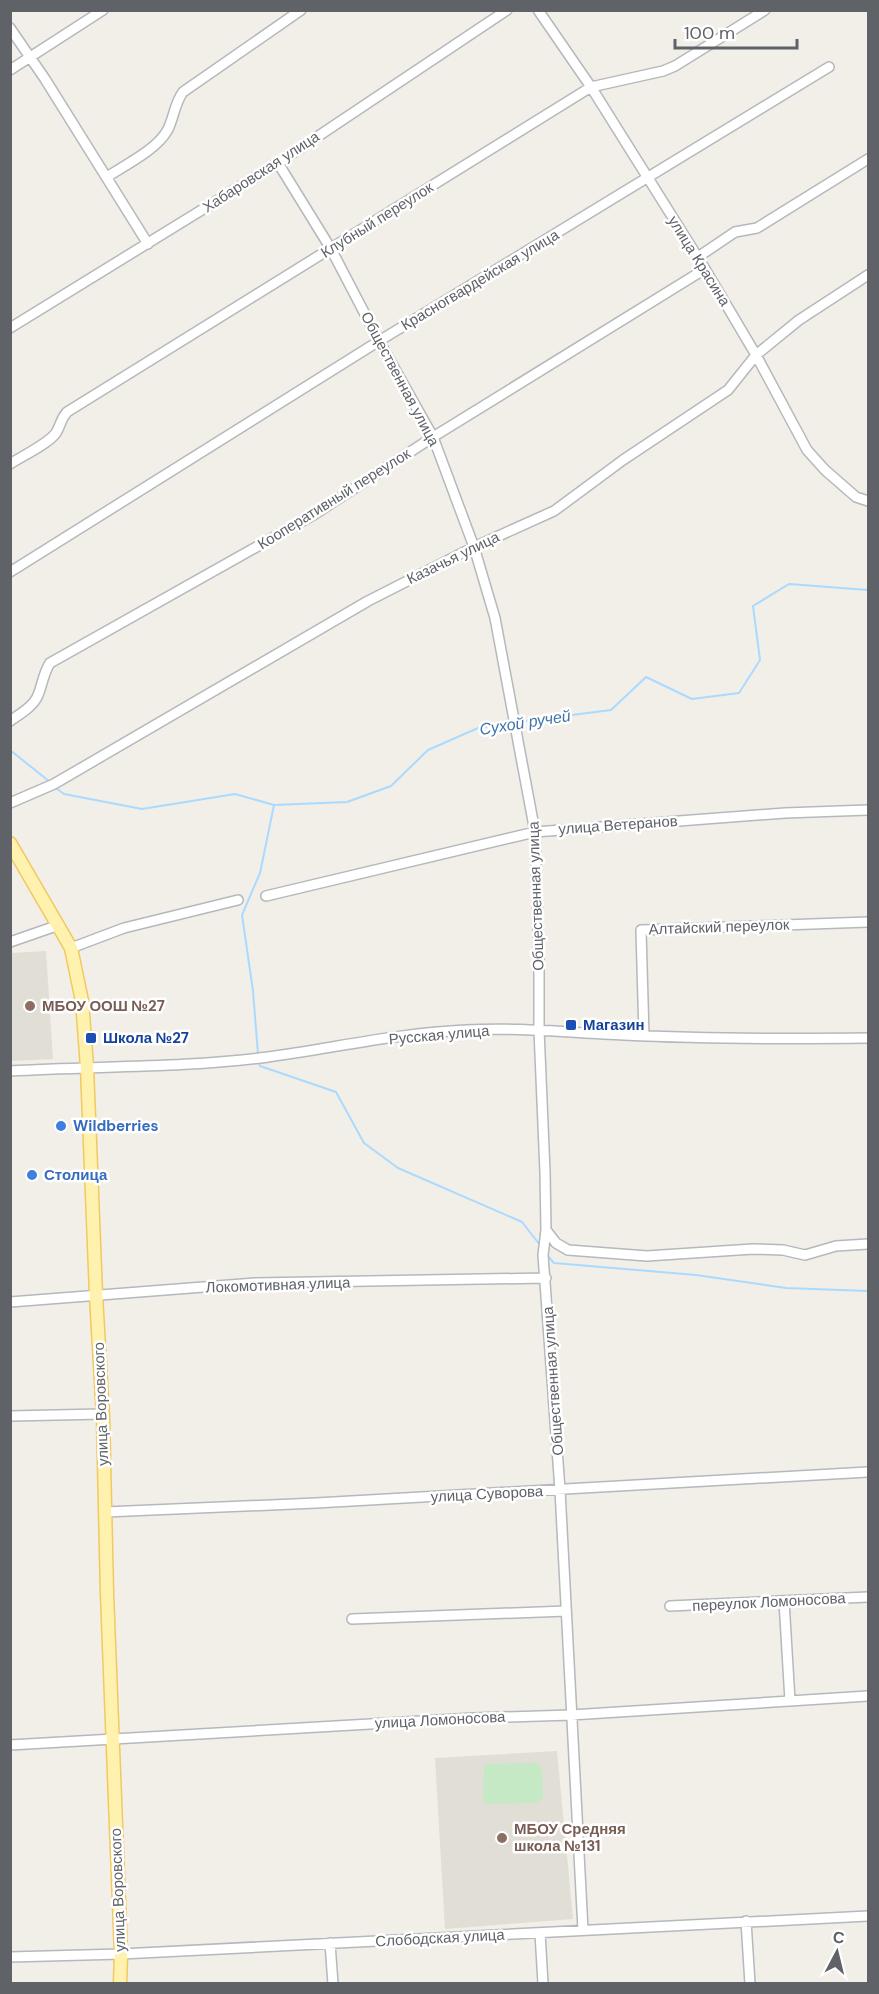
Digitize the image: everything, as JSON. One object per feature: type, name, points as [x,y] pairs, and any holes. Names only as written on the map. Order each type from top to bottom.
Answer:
[{"type":"main road","name":"улица Воровского","points":[[10,843],[71,948],[82,1000],[103,1414],[112,1739],[121,1954],[120,1983]]},
{"type":"street","points":[[10,70],[103,10]]},
{"type":"street","points":[[107,177],[158,143],[167,131],[177,100],[183,92],[301,10]]},
{"type":"street","name":"Хабаровская улица","points":[[10,328],[278,163],[507,10]]},
{"type":"street","name":"улица Красина","points":[[538,10],[591,87],[698,257],[756,355],[807,450],[855,497],[868,501]]},
{"type":"street","name":"Клубный переулок","points":[[10,464],[50,439],[57,432],[61,419],[67,412],[591,87],[653,74],[675,66],[765,10]]},
{"type":"street","points":[[10,28],[148,244]]},
{"type":"street","name":"Красногвардейская улица","points":[[10,572],[379,341],[829,67]]},
{"type":"street","points":[[698,257],[735,232],[757,228],[868,159]]},
{"type":"street","name":"Общественная улица","points":[[278,163],[331,249],[379,341],[434,437],[474,547],[495,618],[535,832],[546,1230],[543,1255],[560,1490],[583,1930]]},
{"type":"street","name":"Кооперативный переулок","points":[[10,721],[38,697],[43,673],[50,663],[315,514],[434,437],[705,269]]},
{"type":"street","name":"Казачья улица","points":[[10,803],[54,784],[368,601],[474,547],[554,511],[623,460],[728,390],[756,355],[799,320],[868,275]]},
{"type":"street","name":"улица Ветеранов","points":[[266,896],[535,832],[785,813],[868,810]]},
{"type":"street","points":[[71,948],[124,928],[238,900]]},
{"type":"street","name":"Алтайский переулок","points":[[644,1036],[641,930],[868,922]]},
{"type":"street","points":[[10,942],[59,925]]},
{"type":"street","name":"Русская улица","points":[[10,1071],[203,1063],[259,1058],[465,1030],[539,1030],[758,1039],[868,1038]]},
{"type":"street","points":[[546,1230],[556,1243],[568,1250],[647,1256],[753,1249],[783,1250],[805,1255],[836,1246],[868,1244]]},
{"type":"street","name":"Локомотивная улица","points":[[10,1302],[255,1283],[546,1278]]},
{"type":"street","points":[[10,1416],[103,1414]]},
{"type":"street","name":"улица Суворова","points":[[105,1512],[316,1503],[868,1472]]},
{"type":"street","name":"переулок Ломоносова","points":[[670,1606],[868,1597]]},
{"type":"street","points":[[783,1601],[790,1701]]},
{"type":"street","points":[[352,1618],[566,1611]]},
{"type":"street","name":"улица Ломоносова","points":[[10,1745],[461,1719],[571,1715],[868,1696]]},
{"type":"street","name":"Слободская улица","points":[[10,1957],[121,1954],[868,1916]]},
{"type":"street","points":[[746,1921],[750,1983]]},
{"type":"street","points":[[540,1933],[543,1983]]},
{"type":"street","points":[[330,1943],[333,1983]]},
{"type":"shaded area","name":"МБОУ ООШ №27","points":[[46,951],[53,1059],[11,1061],[11,953]]},
{"type":"shaded area","name":"МБОУ Средняя школа №131","points":[[557,1751],[573,1919],[445,1929],[435,1758]]},
{"type":"green space","points":[[537,1763],[542,1768],[543,1798],[536,1803],[490,1804],[485,1802],[483,1799],[484,1766],[487,1764]]},
{"type":"waterway","name":"Сухой ручей","points":[[517,722],[611,710],[646,677],[692,699],[739,693],[760,660],[753,606],[789,584],[868,590]]},
{"type":"waterway","name":"Сухой ручей","points":[[56,788],[64,794],[142,809],[235,794],[274,805],[347,802],[391,786],[428,750],[478,728],[511,723]]},
{"type":"waterway","name":"Сухой ручей","points":[[10,750],[50,782]]},
{"type":"waterway","points":[[258,1054],[253,991],[242,915],[260,873],[274,805]]},
{"type":"waterway","points":[[259,1060],[260,1066],[336,1092],[364,1143],[398,1168],[522,1222],[540,1245]]},
{"type":"waterway","points":[[547,1255],[554,1263],[696,1275],[786,1288],[868,1291]]},
{"type":"place","name":"МБОУ ООШ №27","points":[[30,1006]]},
{"type":"place","name":"Магазин","points":[[571,1025]]},
{"type":"place","name":"Школа №27","points":[[91,1038]]},
{"type":"place","name":"Wildberries","points":[[61,1126]]},
{"type":"place","name":"Столица","points":[[32,1175]]},
{"type":"place","name":"МБОУ Средняя школа №131","points":[[502,1838]]}]
